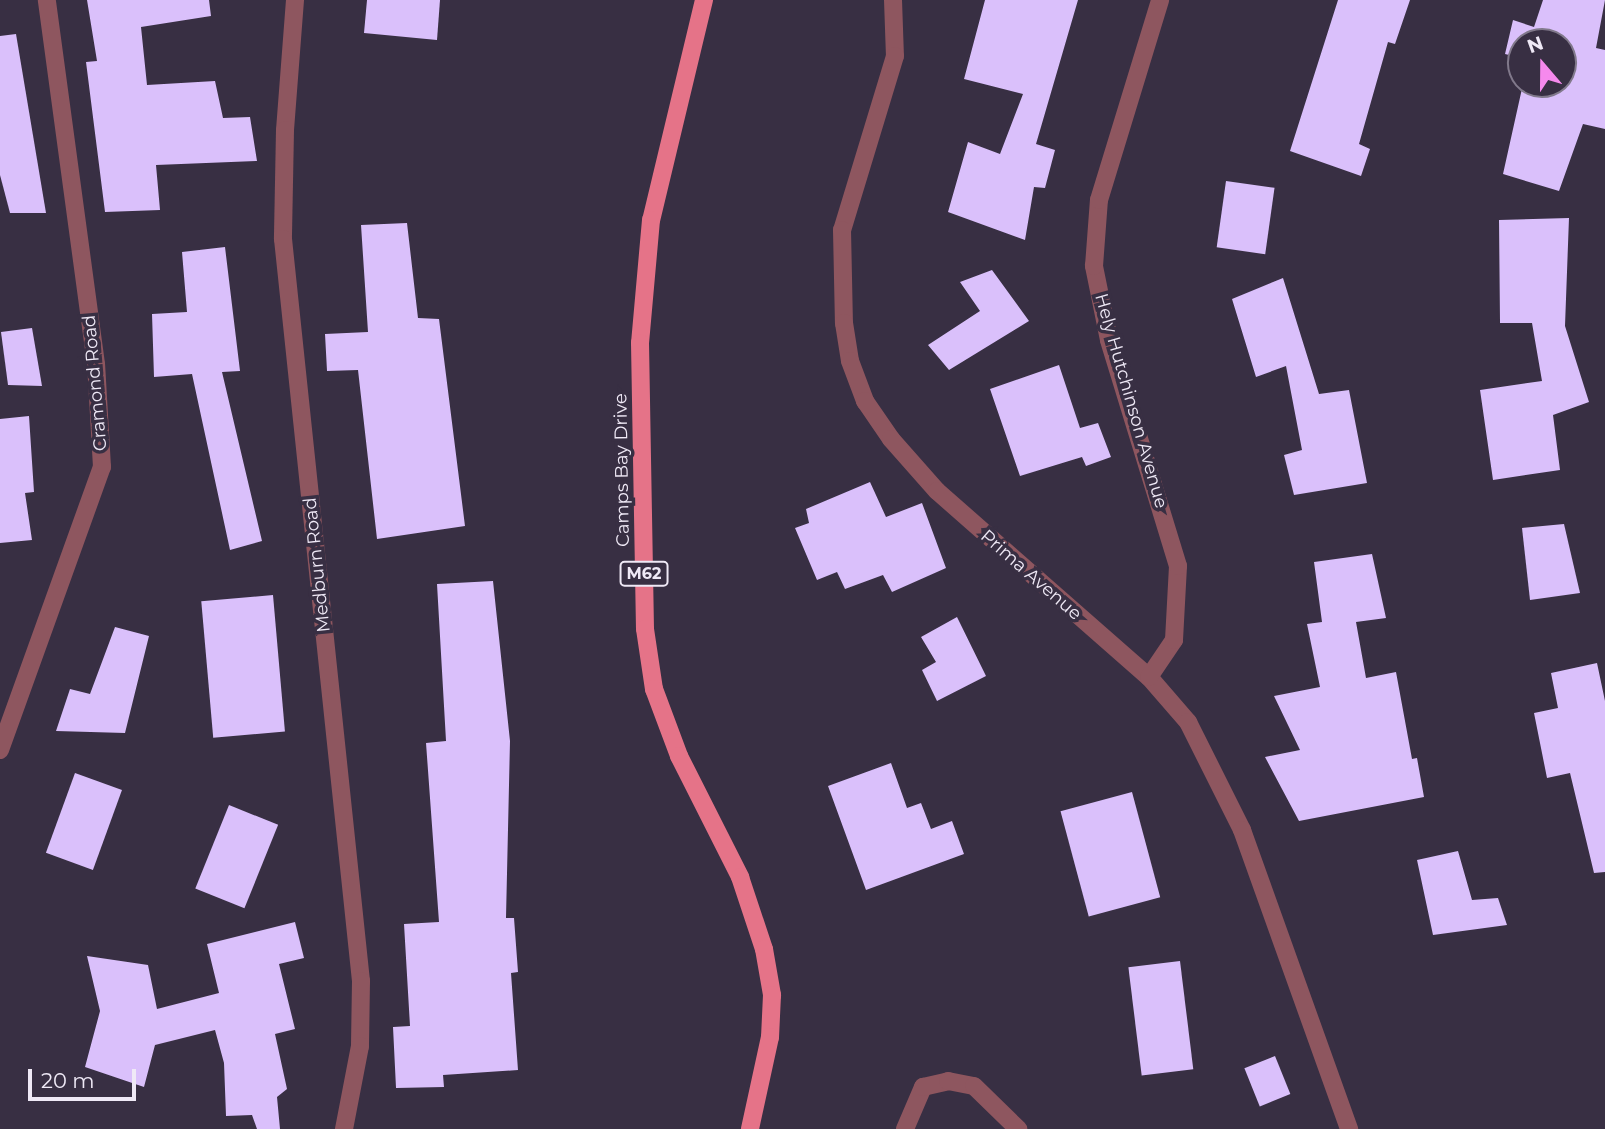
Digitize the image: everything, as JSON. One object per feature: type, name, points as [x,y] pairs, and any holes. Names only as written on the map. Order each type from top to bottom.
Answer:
[{"type":"main road","name":"Camps Bay Drive","points":[[704,0],[651,220],[640,343],[645,629],[654,689],[679,755],[740,877],[764,949],[772,995],[770,1037],[750,1129]]},
{"type":"street","name":"Cramond Road","points":[[0,750],[102,467],[96,364],[47,0]]},
{"type":"street","name":"Medburn Road","points":[[295,0],[289,46],[283,239],[361,981],[360,1046],[344,1129]]},
{"type":"street","name":"Prima Avenue","points":[[893,0],[895,56],[842,230],[844,323],[850,361],[865,401],[891,439],[937,491],[1149,677],[1188,722],[1220,781],[1349,1129]]},
{"type":"street","name":"Hely Hutchinson Avenue","points":[[1149,677],[1174,640],[1178,566],[1106,328],[1094,266],[1099,200],[1160,0]]},
{"type":"street","points":[[905,1129],[923,1087],[948,1082],[974,1086],[1018,1129]]},
{"type":"building","points":[[87,0],[209,0],[211,16],[141,27],[147,85],[215,81],[223,118],[250,117],[257,161],[156,165],[160,210],[105,212],[86,62],[97,61]]},
{"type":"building","points":[[367,0],[440,0],[437,40],[364,33]]},
{"type":"building","points":[[985,0],[1078,0],[1036,144],[1055,150],[1045,188],[1034,187],[1025,240],[948,212],[968,142],[1000,154],[1023,94],[964,79]]},
{"type":"building","points":[[1338,0],[1410,0],[1395,44],[1388,42],[1359,144],[1370,149],[1361,176],[1290,151]]},
{"type":"building","points":[[1543,0],[1605,0],[1596,48],[1605,50],[1605,129],[1583,124],[1559,191],[1503,174],[1520,98],[1577,98],[1577,28],[1511,28],[1513,20],[1534,27]]},
{"type":"building","points":[[16,34],[46,213],[10,213],[0,175],[0,36]]},
{"type":"building","points":[[1226,181],[1275,188],[1265,254],[1217,247]]},
{"type":"building","points":[[1569,218],[1565,326],[1589,402],[1553,415],[1560,470],[1493,480],[1480,390],[1542,381],[1532,323],[1500,323],[1499,220]]},
{"type":"building","points":[[407,223],[418,318],[439,319],[465,526],[377,539],[358,370],[327,371],[325,334],[368,332],[361,225]]},
{"type":"building","points":[[225,247],[240,371],[222,372],[262,541],[230,550],[192,374],[154,377],[152,314],[187,312],[182,252]]},
{"type":"building","points":[[992,270],[1029,321],[949,370],[928,345],[980,311],[960,282]]},
{"type":"building","points":[[1283,278],[1319,394],[1349,390],[1367,483],[1294,495],[1284,455],[1302,450],[1286,366],[1256,377],[1232,299]]},
{"type":"building","points":[[32,328],[42,386],[8,385],[1,332]]},
{"type":"building","points":[[1059,365],[1080,428],[1098,423],[1111,457],[1086,466],[1082,457],[1020,476],[990,389]]},
{"type":"building","points":[[29,416],[34,492],[25,493],[32,540],[0,543],[0,419]]},
{"type":"building","points":[[870,482],[886,517],[922,503],[946,568],[892,592],[883,575],[845,589],[837,572],[817,580],[795,528],[809,523],[806,509]]},
{"type":"building","points":[[1564,524],[1580,593],[1530,600],[1522,528]]},
{"type":"building","points":[[1372,554],[1386,618],[1356,622],[1366,678],[1396,672],[1412,759],[1417,758],[1424,797],[1299,821],[1265,757],[1300,750],[1274,696],[1320,687],[1307,624],[1322,622],[1314,562]]},
{"type":"building","points":[[493,581],[510,741],[506,918],[514,918],[518,972],[511,973],[518,1070],[443,1075],[444,1087],[396,1088],[393,1027],[410,1026],[404,924],[439,922],[426,743],[446,741],[437,584]]},
{"type":"building","points":[[273,595],[285,731],[213,738],[201,601]]},
{"type":"building","points":[[957,617],[986,676],[937,701],[922,670],[936,662],[921,637]]},
{"type":"building","points":[[115,627],[149,636],[125,733],[56,731],[70,689],[90,694]]},
{"type":"building","points":[[1597,663],[1605,701],[1605,872],[1594,873],[1570,773],[1547,778],[1534,713],[1558,708],[1551,673]]},
{"type":"building","points":[[891,763],[907,808],[921,803],[931,829],[952,821],[964,854],[866,890],[828,786]]},
{"type":"building","points":[[75,773],[122,790],[93,870],[46,853]]},
{"type":"building","points":[[1132,792],[1160,897],[1089,916],[1061,811]]},
{"type":"building","points":[[229,805],[278,825],[244,908],[195,888]]},
{"type":"building","points":[[1458,851],[1472,900],[1498,898],[1507,925],[1433,935],[1417,860]]},
{"type":"building","points":[[295,922],[304,958],[279,964],[295,1029],[275,1034],[287,1089],[277,1097],[280,1129],[257,1129],[252,1115],[226,1116],[224,1063],[215,1030],[155,1045],[144,1087],[85,1067],[100,1011],[87,956],[148,965],[157,1009],[219,993],[207,944]]},
{"type":"building","points":[[1180,961],[1193,1069],[1142,1076],[1128,967]]},
{"type":"building","points":[[1275,1056],[1290,1094],[1260,1106],[1244,1068]]}]
